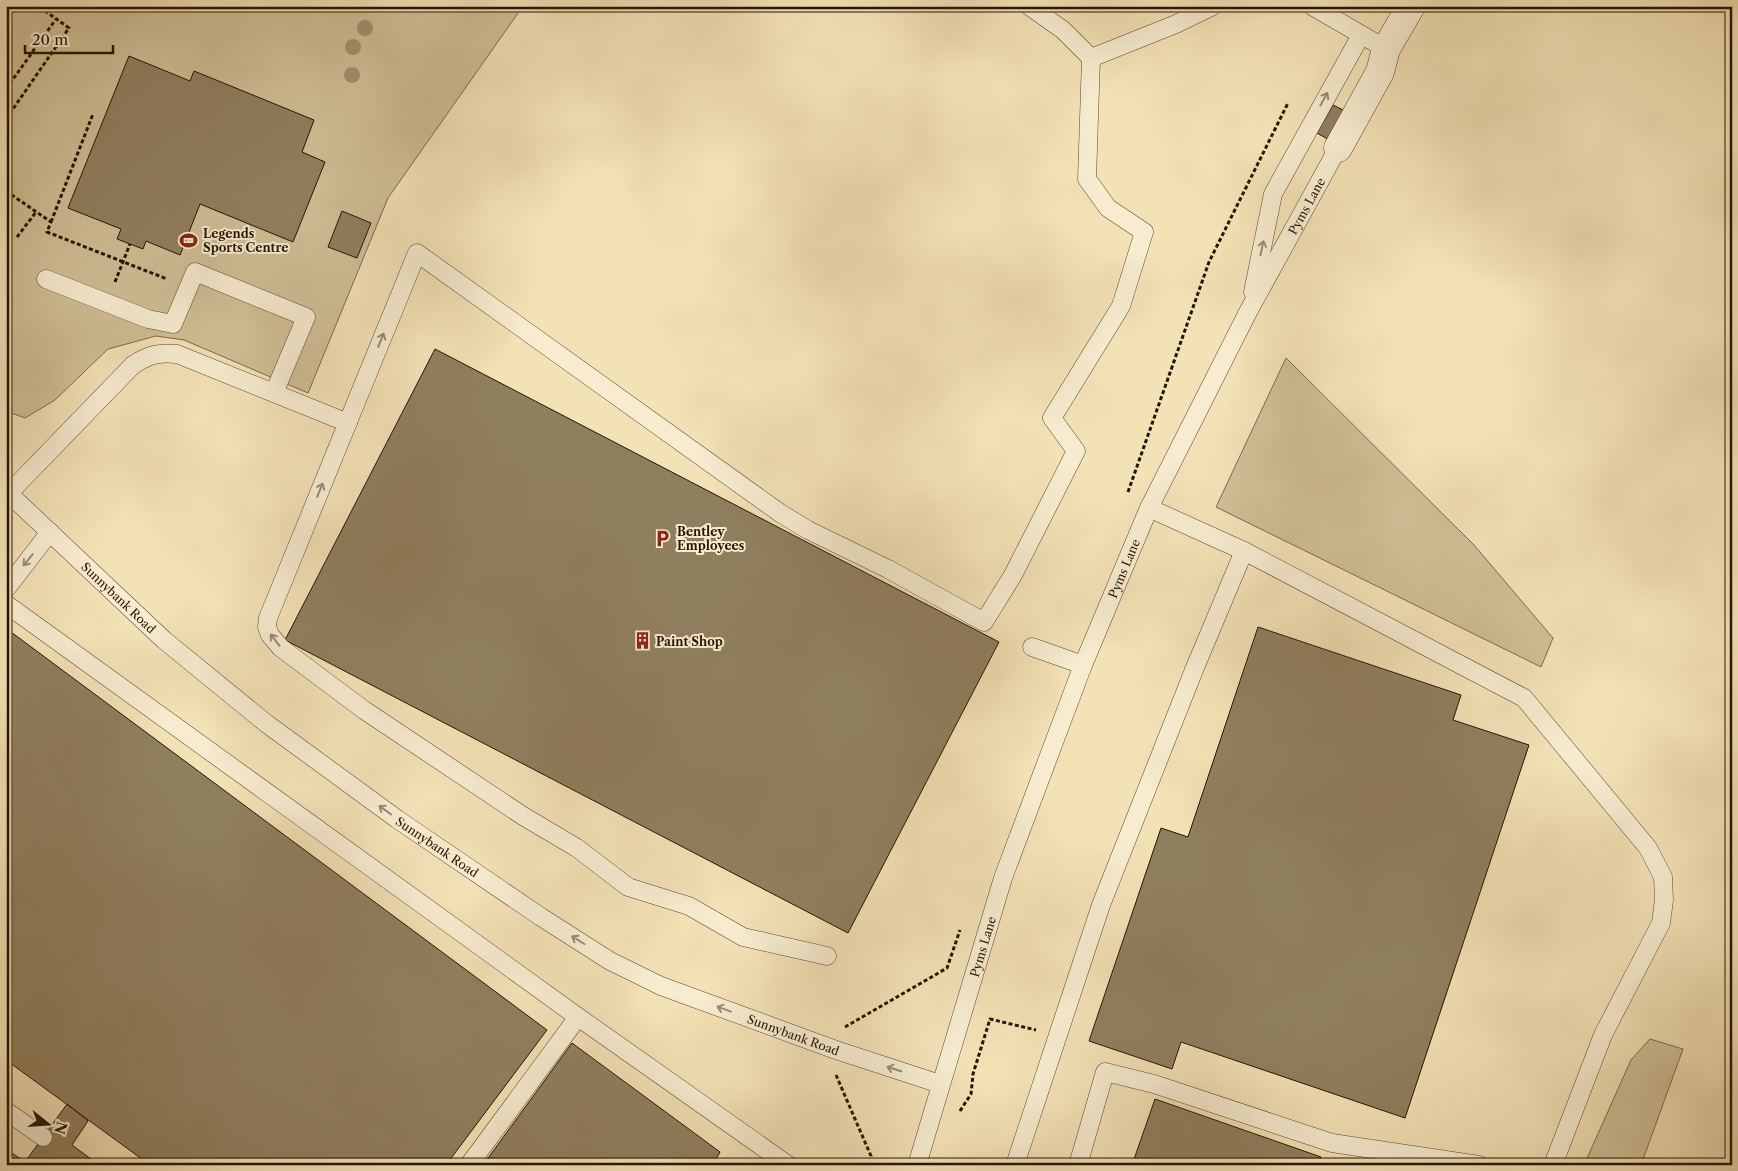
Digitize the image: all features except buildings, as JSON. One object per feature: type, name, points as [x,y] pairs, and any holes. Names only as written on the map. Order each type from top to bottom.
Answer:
[{"type":"street","name":"Pyms Lane","points":[[1338,148],[1380,72],[1386,49],[1412,6]]},
{"type":"lane","points":[[827,956],[743,937],[688,906],[628,887],[577,848],[523,816],[364,710],[281,648],[270,635],[267,627],[268,618],[417,253],[780,513],[808,530],[888,569],[984,622],[1014,575],[1076,451],[1052,418],[1120,306],[1144,232],[1108,208],[1087,179],[1090,58],[1063,30],[1029,6]]},
{"type":"lane","points":[[1090,58],[1176,24],[1213,6]]},
{"type":"lane","points":[[1312,6],[1386,49]]},
{"type":"lane","points":[[1248,312],[1273,194],[1361,34]]},
{"type":"lane","name":"Pyms Lane","points":[[917,1165],[1003,878],[1082,665],[1149,508],[1248,312],[1338,148]]},
{"type":"lane","points":[[46,279],[148,319],[173,324],[195,272],[306,317],[274,393]]},
{"type":"lane","points":[[8,492],[133,364],[148,355],[177,354],[348,422]]},
{"type":"lane","name":"Sunnybank Road","points":[[8,492],[164,640],[267,724],[397,819],[541,917],[603,956],[661,986],[836,1050],[940,1084]]},
{"type":"lane","points":[[1149,508],[1244,551],[1524,698],[1648,848],[1663,877],[1664,900],[1660,922],[1603,1035],[1553,1165]]},
{"type":"lane","points":[[6,589],[50,532]]},
{"type":"lane","points":[[1015,1165],[1105,896],[1194,670],[1244,551]]},
{"type":"lane","points":[[6,604],[578,1017],[788,1165]]},
{"type":"lane","points":[[1032,647],[1082,665]]},
{"type":"lane","points":[[469,1165],[578,1017]]},
{"type":"lane","points":[[1078,1165],[1105,1072],[1154,1084],[1332,1143],[1479,1165]]},
{"type":"lane","points":[[6,1111],[43,1137]]},
{"type":"path","points":[[6,119],[69,28],[38,6]]},
{"type":"path","points":[[6,89],[56,19]]},
{"type":"path","points":[[93,114],[47,232],[189,287]]},
{"type":"path","points":[[6,191],[51,222]]},
{"type":"path","points":[[17,237],[36,212]]},
{"type":"path","points":[[958,1114],[971,1094],[973,1074],[990,1019],[1020,1028],[1059,1034]]},
{"type":"shaded area","name":"Legends Sports Centre","points":[[6,6],[523,6],[388,198],[308,393],[184,340],[156,336],[108,349],[55,400],[25,418],[6,411]]},
{"type":"shaded area","points":[[1286,358],[1474,545],[1553,638],[1541,667],[1216,507]]},
{"type":"shaded area","points":[[1650,1039],[1683,1049],[1641,1165],[1584,1165],[1631,1060]]},
{"type":"place","name":"Legends Sports Centre","points":[[189,240]]},
{"type":"place","name":"Bentley Employees","points":[[663,538]]},
{"type":"place","name":"Paint Shop","points":[[642,641]]}]
